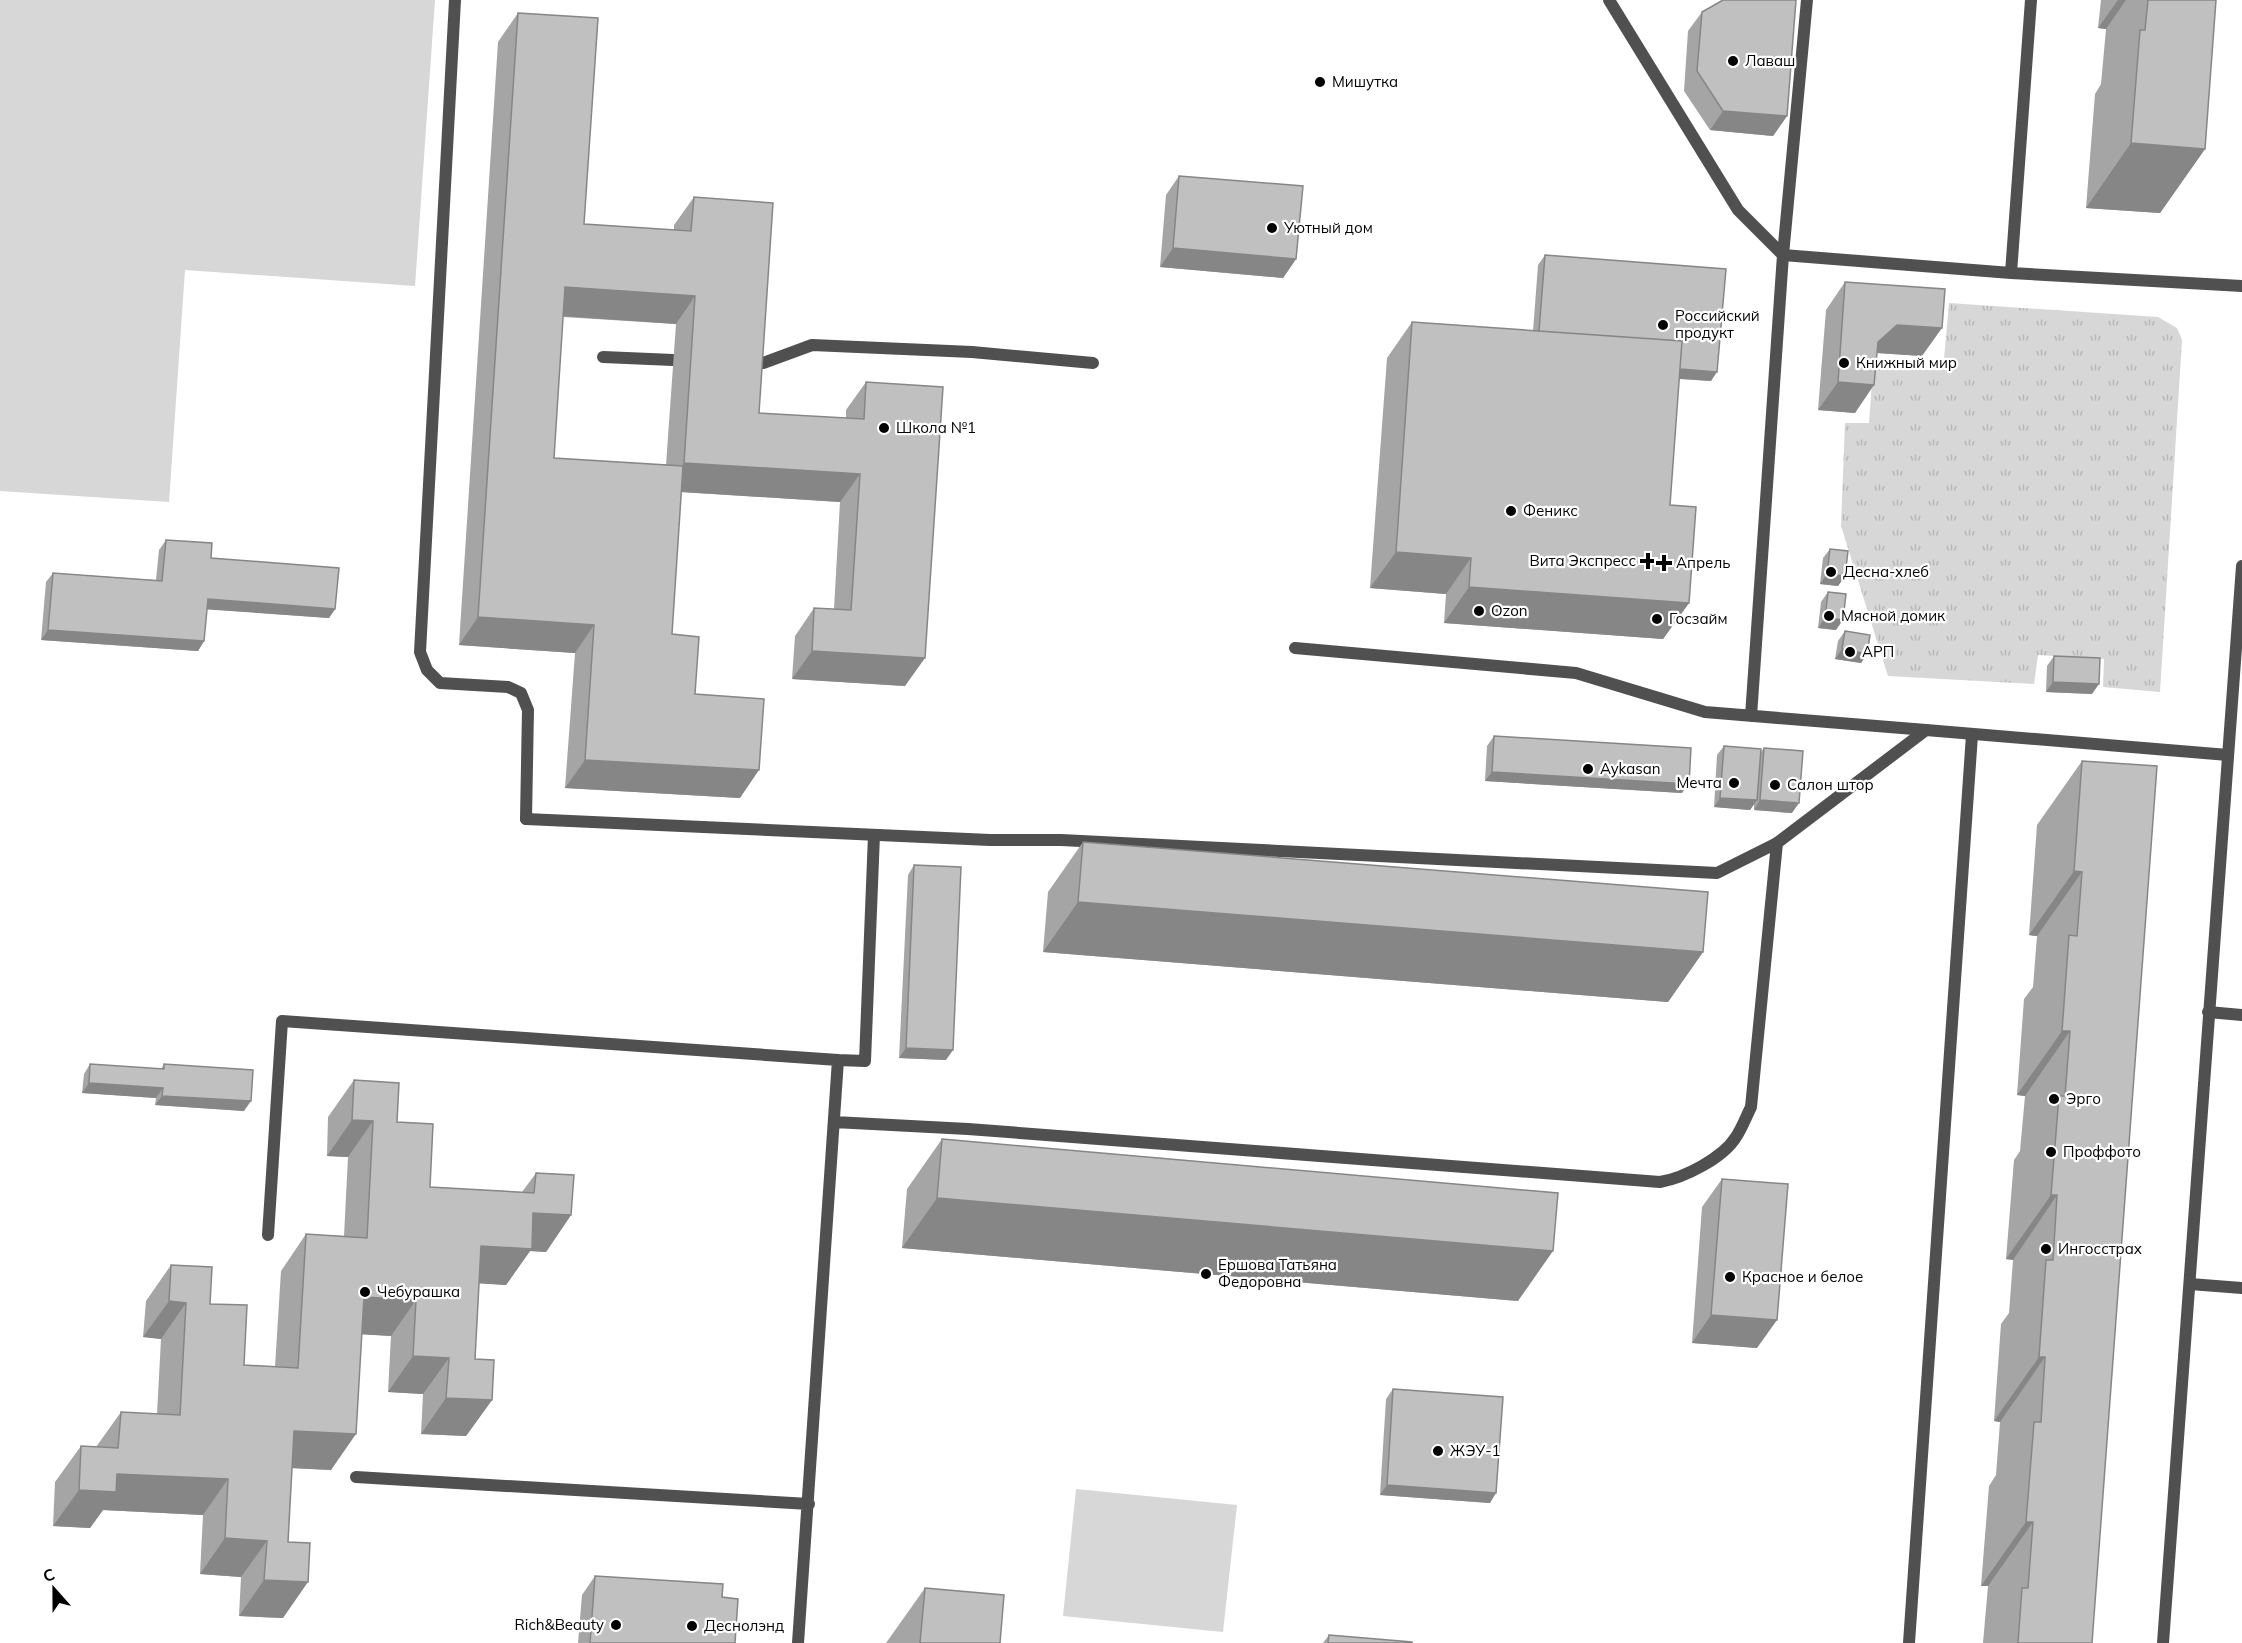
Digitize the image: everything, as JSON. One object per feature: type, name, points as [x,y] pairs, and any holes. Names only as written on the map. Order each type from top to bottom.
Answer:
[{"type":"street","points":[[455,0],[420,652],[427,670],[440,683],[508,687],[521,693],[528,710],[526,819],[874,835],[1061,840],[1717,873],[1777,843],[1926,730]]},
{"type":"street","points":[[1609,0],[1738,210],[1783,255],[2011,273],[2242,286]]},
{"type":"street","points":[[1751,716],[1783,255],[1806,0]]},
{"type":"street","points":[[2011,273],[2031,0]]},
{"type":"street","points":[[744,362],[763,363],[812,345],[972,352],[1093,363]]},
{"type":"street","points":[[603,357],[673,360]]},
{"type":"street","points":[[2163,1643],[2242,566]]},
{"type":"street","points":[[1295,648],[1576,673],[1705,712],[2228,755]]},
{"type":"street","points":[[1909,1643],[1972,735]]},
{"type":"street","points":[[268,1235],[282,1021],[865,1061],[874,835]]},
{"type":"street","points":[[834,1122],[968,1129],[1660,1182],[1678,1179],[1707,1163],[1736,1139],[1751,1107],[1777,843]]},
{"type":"street","points":[[2208,1012],[2242,1015]]},
{"type":"street","points":[[798,1643],[837,1060]]},
{"type":"street","points":[[2190,1284],[2242,1287]]},
{"type":"street","points":[[356,1477],[809,1504]]},
{"type":"green space","points":[[0,0],[435,0],[415,286],[185,270],[169,502],[0,491]]},
{"type":"green space","points":[[1949,303],[2158,317],[2177,328],[2182,340],[2160,692],[2103,687],[2104,659],[2038,655],[2034,684],[1888,676],[1841,526],[1845,423],[1869,423],[1873,369],[1943,370]]},
{"type":"green space","points":[[1076,1489],[1237,1505],[1223,1632],[1063,1616]]},
{"type":"building","name":"Лаваш","points":[[1723,0],[1796,0],[1787,116],[1723,111],[1697,71],[1702,12]]},
{"type":"building","points":[[2148,0],[2216,0],[2205,149],[2131,143],[2140,30],[2145,30]]},
{"type":"building","name":"Школа №1","points":[[518,13],[598,18],[584,224],[691,231],[694,197],[773,203],[759,413],[864,419],[866,382],[943,387],[925,658],[812,651],[814,608],[851,610],[860,474],[684,463],[695,296],[565,287],[554,458],[683,466],[672,634],[699,637],[695,694],[764,699],[759,770],[585,760],[594,625],[478,617]]},
{"type":"building","points":[[1179,176],[1303,186],[1296,259],[1173,248]]},
{"type":"building","points":[[1545,255],[1726,269],[1717,372],[1680,369],[1682,341],[1539,331]]},
{"type":"building","points":[[1845,282],[1945,289],[1942,328],[1897,325],[1878,342],[1874,385],[1838,382]]},
{"type":"building","name":"Феникс","points":[[1412,322],[1682,341],[1670,505],[1696,507],[1689,603],[1469,587],[1471,558],[1396,552]]},
{"type":"building","points":[[166,540],[212,543],[211,558],[339,568],[335,609],[208,599],[204,641],[48,630],[53,573],[162,581]]},
{"type":"building","points":[[1830,549],[1848,551],[1845,576],[1827,574]]},
{"type":"building","points":[[1828,592],[1846,594],[1843,620],[1825,618]]},
{"type":"building","points":[[1845,631],[1870,635],[1867,654],[1842,649]]},
{"type":"building","points":[[2054,656],[2100,658],[2099,684],[2053,682]]},
{"type":"building","points":[[1494,736],[1691,748],[1689,784],[1492,772]]},
{"type":"building","name":"Мечта","points":[[1724,746],[1761,749],[1757,800],[1720,798]]},
{"type":"building","name":"Салон штор","points":[[1764,748],[1803,751],[1799,803],[1760,800]]},
{"type":"building","points":[[2082,761],[2157,766],[2092,1643],[2018,1643],[2022,1588],[2028,1588],[2033,1522],[2026,1522],[2034,1422],[2041,1422],[2045,1357],[2039,1357],[2046,1260],[2053,1260],[2057,1195],[2051,1195],[2059,1096],[2065,1096],[2070,1031],[2062,1031],[2069,935],[2077,936],[2082,872],[2074,871]]},
{"type":"building","points":[[1083,842],[1708,892],[1703,952],[1078,902]]},
{"type":"building","points":[[914,865],[961,867],[953,1050],[906,1048]]},
{"type":"building","points":[[90,1064],[164,1069],[164,1064],[253,1070],[251,1101],[162,1096],[163,1088],[89,1083]]},
{"type":"building","points":[[354,1080],[399,1083],[397,1122],[433,1124],[430,1187],[534,1193],[536,1173],[574,1175],[571,1215],[533,1213],[532,1249],[481,1246],[475,1359],[494,1360],[492,1400],[446,1398],[449,1358],[413,1356],[416,1300],[364,1297],[356,1434],[294,1431],[288,1542],[310,1543],[308,1582],[264,1580],[267,1541],[225,1538],[228,1479],[117,1474],[116,1492],[79,1490],[81,1446],[118,1448],[121,1412],[180,1415],[186,1303],[169,1301],[171,1265],[212,1267],[210,1304],[247,1305],[244,1365],[298,1368],[306,1234],[367,1238],[373,1121],[352,1120]]},
{"type":"building","points":[[942,1139],[1558,1193],[1553,1251],[937,1198]]},
{"type":"building","points":[[1722,1179],[1788,1184],[1777,1320],[1711,1315]]},
{"type":"building","name":"ЖЭУ-1","points":[[1393,1389],[1503,1397],[1496,1493],[1387,1485]]},
{"type":"building","points":[[595,1576],[723,1584],[722,1597],[738,1599],[735,1643],[590,1643]]},
{"type":"building","points":[[925,1588],[1004,1595],[1000,1643],[920,1643]]},
{"type":"building","points":[[1329,1635],[1412,1642],[1412,1643],[1328,1643]]},
{"type":"place","name":"Лаваш","points":[[1733,61]]},
{"type":"place","name":"Мишутка","points":[[1320,82]]},
{"type":"place","name":"Уютный дом","points":[[1272,228]]},
{"type":"place","name":"Российский продукт","points":[[1663,325]]},
{"type":"place","name":"Книжный мир","points":[[1844,363]]},
{"type":"place","name":"Школа №1","points":[[884,428]]},
{"type":"place","name":"Феникс","points":[[1511,511]]},
{"type":"place","name":"Вита Экспресс","points":[[1648,561]]},
{"type":"place","name":"Апрель","points":[[1664,563]]},
{"type":"place","name":"Десна-хлеб","points":[[1831,572]]},
{"type":"place","name":"Ozon","points":[[1479,611]]},
{"type":"place","name":"Мясной домик","points":[[1829,616]]},
{"type":"place","name":"Госзайм","points":[[1657,619]]},
{"type":"place","name":"АРП","points":[[1850,652]]},
{"type":"place","name":"Aykasan","points":[[1588,769]]},
{"type":"place","name":"Мечта","points":[[1734,783]]},
{"type":"place","name":"Салон штор","points":[[1775,785]]},
{"type":"place","name":"Эрго","points":[[2054,1099]]},
{"type":"place","name":"Проффото","points":[[2051,1152]]},
{"type":"place","name":"Ингосстрах","points":[[2046,1249]]},
{"type":"place","name":"Ершова Татьяна Федоровна","points":[[1206,1274]]},
{"type":"place","name":"Красное и белое","points":[[1730,1277]]},
{"type":"place","name":"Чебурашка","points":[[365,1292]]},
{"type":"place","name":"ЖЭУ-1","points":[[1438,1451]]},
{"type":"place","name":"Rich&Beauty","points":[[616,1625]]},
{"type":"place","name":"Деснолэнд","points":[[692,1626]]}]
